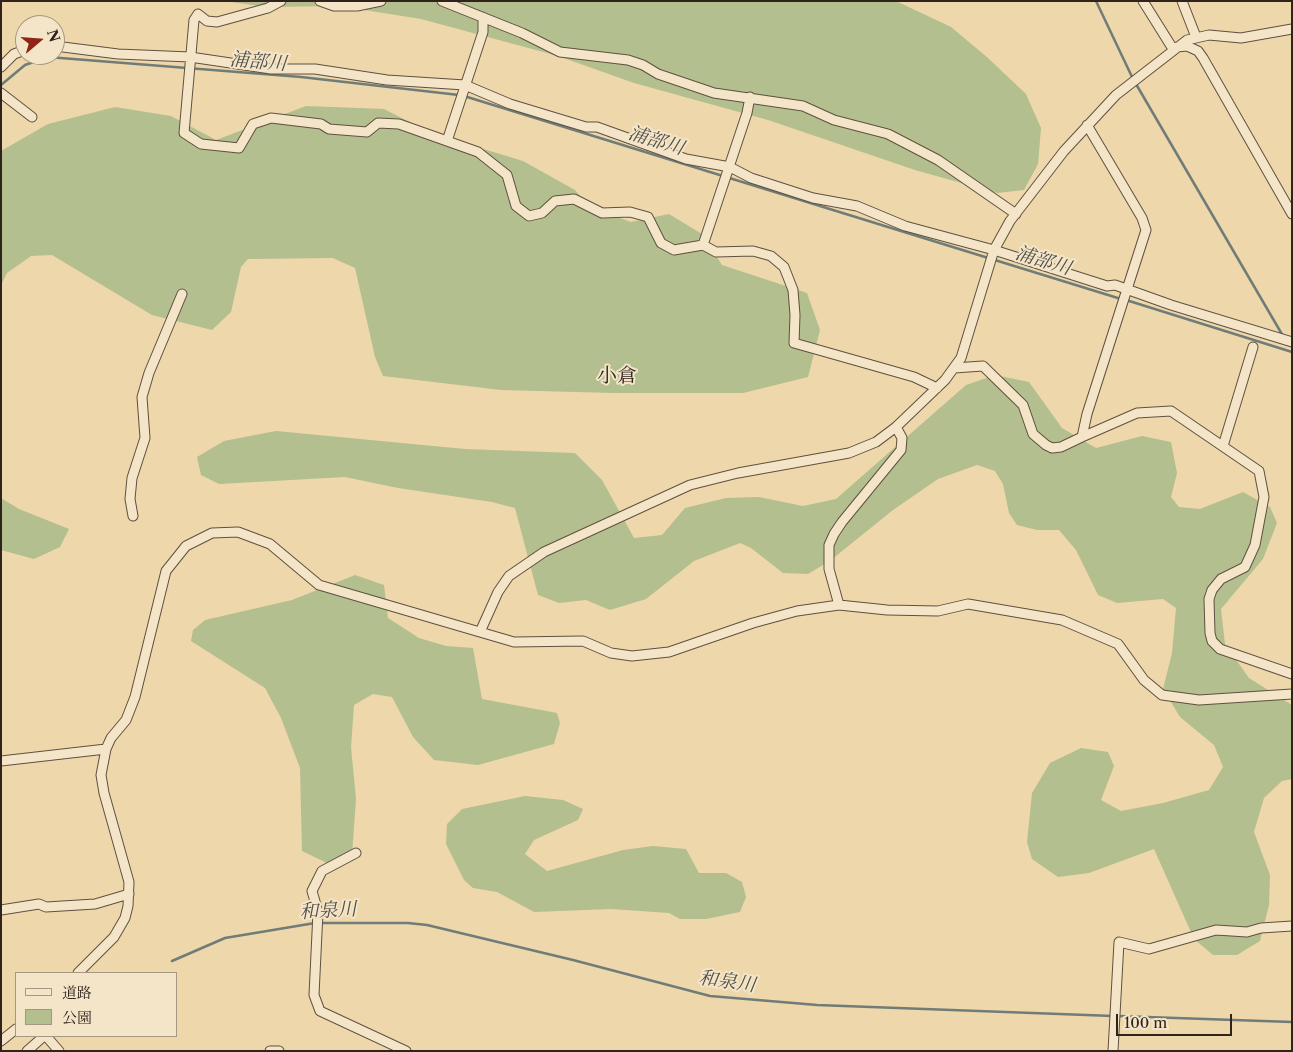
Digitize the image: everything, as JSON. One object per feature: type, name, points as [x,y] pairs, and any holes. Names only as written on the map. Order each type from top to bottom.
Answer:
[{"type":"street","points":[[282,1],[268,8],[217,22],[207,22],[198,14],[194,20],[184,133],[201,144],[239,148],[253,124],[271,118],[321,124],[329,129],[367,132],[378,124],[388,122],[478,152],[507,175],[516,206],[529,216],[542,213],[555,201],[574,199],[602,213],[630,212],[648,217],[661,243],[674,250],[703,245],[716,252],[764,253],[780,261],[793,290],[795,316],[794,343],[914,377],[937,388]]},
{"type":"street","points":[[320,1],[341,6],[381,1]]},
{"type":"street","points":[[442,1],[522,33],[560,52],[628,60],[643,65],[658,74],[714,92],[802,106],[834,120],[888,134],[938,160],[1016,214]]},
{"type":"street","points":[[1143,1],[1175,48]]},
{"type":"street","points":[[1182,1],[1196,37]]},
{"type":"street","points":[[447,142],[483,32],[483,18]]},
{"type":"street","points":[[480,632],[498,592],[509,576],[544,552],[690,485],[849,453],[876,442],[937,388],[954,368],[966,342],[994,250],[1016,214],[1086,125],[1116,95],[1175,48],[1196,37],[1209,35],[1241,38],[1292,29]]},
{"type":"street","points":[[1175,48],[1188,46],[1198,52],[1203,58],[1292,214]]},
{"type":"street","points":[[65,47],[118,54],[190,57],[271,69],[316,69],[388,80],[465,84],[510,104],[586,127],[597,127],[686,159],[730,167],[751,178],[813,198],[857,206],[906,226],[1128,290],[1292,342]]},
{"type":"street","points":[[1,67],[15,54]]},
{"type":"street","points":[[1,93],[32,117]]},
{"type":"street","points":[[703,245],[730,167],[747,113],[750,97]]},
{"type":"street","points":[[1082,437],[1087,414],[1122,310],[1146,230],[1142,218],[1086,125]]},
{"type":"street","points":[[133,516],[130,499],[132,478],[145,438],[142,397],[150,372],[182,294]]},
{"type":"street","points":[[1223,446],[1253,347]]},
{"type":"street","points":[[954,368],[983,366],[1023,405],[1033,434],[1052,448],[1061,447],[1137,413],[1166,410],[1172,411],[1259,471],[1263,503],[1249,561],[1239,571],[1220,579],[1212,590],[1209,606],[1212,641],[1220,649],[1292,674]]},
{"type":"street","points":[[839,605],[829,569],[829,545],[842,522],[902,450],[902,438],[896,426]]},
{"type":"street","points":[[79,972],[114,937],[125,918],[129,894],[127,874],[104,793],[101,775],[106,749],[111,738],[126,720],[135,697],[160,588],[166,571],[186,546],[212,534],[238,532],[270,544],[319,585],[514,642],[583,641],[610,653],[632,656],[669,652],[779,616],[839,605],[887,610],[938,611],[968,604],[1062,620],[1118,644],[1144,680],[1162,695],[1199,700],[1292,694]]},
{"type":"street","points":[[1,761],[106,749]]},
{"type":"street","points":[[356,853],[322,871],[312,891],[318,912],[314,995],[320,1011],[406,1051]]},
{"type":"street","points":[[1,910],[38,904],[46,907],[95,904],[129,894]]},
{"type":"street","points":[[1113,1051],[1119,942],[1149,949],[1216,930],[1247,932],[1261,928],[1292,926]]},
{"type":"street","points":[[1,1041],[15,1030]]},
{"type":"street","points":[[27,1051],[44,1037]]},
{"type":"street","points":[[46,1037],[60,1051]]},
{"type":"street","points":[[270,1051],[279,1051]]},
{"type":"green space","points":[[224,1],[898,2],[951,27],[988,58],[1026,94],[1041,128],[1038,164],[1024,190],[997,193],[915,170],[768,120],[634,83],[558,56],[421,19],[339,6],[267,7]]},
{"type":"green space","points":[[306,106],[384,109],[431,133],[523,161],[575,190],[589,207],[631,222],[669,214],[702,234],[722,265],[807,293],[820,330],[808,377],[743,393],[613,393],[501,390],[383,376],[375,357],[355,268],[333,258],[248,259],[241,267],[231,312],[212,330],[152,315],[52,255],[31,256],[7,273],[1,285],[1,151],[48,124],[115,107],[171,116],[216,140]]},
{"type":"green space","points":[[995,375],[1029,382],[1062,428],[1096,448],[1142,436],[1171,442],[1177,473],[1171,497],[1179,507],[1200,509],[1243,492],[1270,507],[1277,523],[1263,559],[1221,609],[1225,644],[1249,678],[1292,705],[1292,779],[1282,781],[1264,798],[1254,832],[1270,875],[1269,905],[1260,941],[1237,955],[1213,955],[1194,939],[1154,849],[1089,873],[1058,877],[1032,859],[1027,842],[1032,793],[1050,763],[1081,748],[1108,752],[1114,766],[1101,800],[1121,811],[1163,803],[1209,790],[1223,767],[1214,745],[1180,717],[1163,689],[1172,653],[1176,608],[1163,599],[1117,603],[1098,595],[1076,550],[1059,530],[1037,530],[1017,525],[1009,513],[1003,484],[995,471],[977,465],[938,479],[893,510],[831,560],[808,574],[783,573],[751,548],[740,543],[694,561],[646,599],[610,610],[586,600],[559,603],[538,595],[515,508],[492,502],[398,488],[345,477],[219,484],[201,475],[197,457],[224,441],[276,431],[465,449],[575,453],[602,480],[634,538],[662,535],[685,508],[726,498],[759,497],[803,506],[836,499],[966,385]]},
{"type":"green space","points":[[1,498],[19,509],[69,529],[60,547],[34,559],[1,550]]},
{"type":"green space","points":[[355,575],[384,585],[388,618],[419,638],[446,646],[473,648],[482,699],[557,713],[560,723],[554,744],[478,765],[434,760],[413,737],[392,697],[373,694],[354,705],[351,747],[356,799],[352,855],[327,863],[302,851],[300,768],[281,718],[265,688],[191,641],[193,630],[205,620],[292,600]]},
{"type":"green space","points":[[525,796],[563,800],[583,809],[578,820],[534,840],[525,854],[547,871],[623,850],[653,846],[686,849],[699,873],[726,873],[742,882],[746,897],[740,912],[706,919],[680,919],[669,913],[611,909],[534,912],[497,892],[473,888],[464,880],[446,844],[447,824],[462,809]]},
{"type":"waterway","points":[[1096,1],[1133,79]]},
{"type":"waterway","name":"浦部川","points":[[1,85],[25,65],[48,57],[301,77],[459,95]]},
{"type":"waterway","points":[[1136,84],[1283,336]]},
{"type":"waterway","name":"浦部川","points":[[464,96],[1121,299]]},
{"type":"waterway","name":"浦部川","points":[[1126,300],[1292,352]]},
{"type":"waterway","name":"和泉川","points":[[172,961],[225,938],[315,923]]},
{"type":"waterway","name":"和泉川","points":[[320,923],[408,923],[427,925],[573,960],[710,996],[817,1005],[1113,1016]]},
{"type":"waterway","name":"和泉川","points":[[1118,1016],[1292,1022]]},
{"type":"district","name":"小倉","points":[[617,376]]}]
